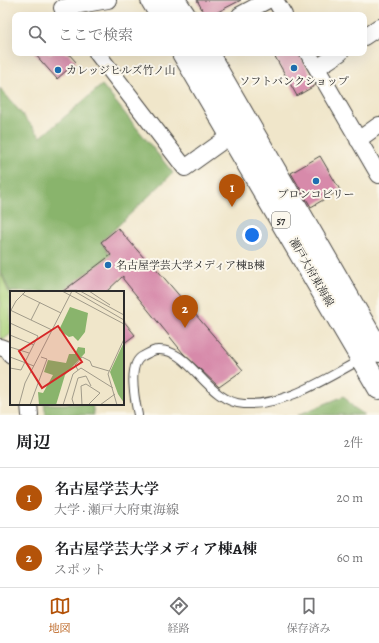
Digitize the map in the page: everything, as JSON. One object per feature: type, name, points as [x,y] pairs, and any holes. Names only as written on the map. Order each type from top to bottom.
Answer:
[{"type":"main road","points":[[152,0],[159,12]]},
{"type":"main road","points":[[174,0],[182,12]]},
{"type":"main road","name":"瀬戸大府東海線","points":[[186,56],[231,134],[371,354]]},
{"type":"main road","name":"瀬戸大府東海線","points":[[210,56],[371,354],[379,388]]},
{"type":"street","points":[[62,8],[108,0]]},
{"type":"street","points":[[246,12],[268,0]]},
{"type":"street","points":[[275,0],[282,12]]},
{"type":"street","points":[[367,35],[379,27]]},
{"type":"street","points":[[99,56],[185,168],[231,134]]},
{"type":"street","points":[[310,56],[379,175]]},
{"type":"street","points":[[317,68],[335,56]]},
{"type":"street","points":[[358,140],[379,125]]},
{"type":"street","points":[[0,347],[8,350],[10,353]]},
{"type":"street","points":[[29,405],[30,415]]},
{"type":"lane","points":[[138,415],[132,371],[140,357],[157,350],[176,354],[220,396],[231,403],[243,404],[272,402],[292,396],[371,354]]},
{"type":"green space","points":[[102,85],[173,173],[101,242],[111,256],[68,291],[10,291],[10,293],[0,269],[0,88],[41,137]]},
{"type":"green space","points":[[0,270],[10,296],[10,335],[4,339],[0,337]]},
{"type":"green space","points":[[344,396],[353,407],[365,415],[298,415]]},
{"type":"green space","points":[[44,405],[92,405],[94,415],[46,415]]},
{"type":"building","points":[[197,0],[241,0],[218,12],[203,12]]},
{"type":"building","name":"カレッジヒルズ竹ノ山","points":[[37,56],[71,56],[76,62],[57,79]]},
{"type":"building","points":[[275,56],[301,56],[316,85],[297,96]]},
{"type":"building","points":[[320,156],[340,190],[311,207],[291,173]]},
{"type":"building","points":[[118,228],[151,266],[153,265],[243,370],[219,387],[183,353],[123,279],[123,276],[107,291],[63,291],[111,255],[101,242]]},
{"type":"building","points":[[124,321],[135,335],[124,343]]},
{"type":"place","name":"ソフトバンクショップ","points":[[294,68]]},
{"type":"place","name":"カレッジヒルズ竹ノ山","points":[[58,70]]},
{"type":"place","name":"ブロンコビリー","points":[[316,181]]},
{"type":"place","name":"名古屋学芸大学","points":[[232,207]]},
{"type":"place","name":"名古屋学芸大学メディア棟B棟","points":[[108,265]]},
{"type":"place","name":"名古屋学芸大学メディア棟A棟","points":[[185,328]]}]
